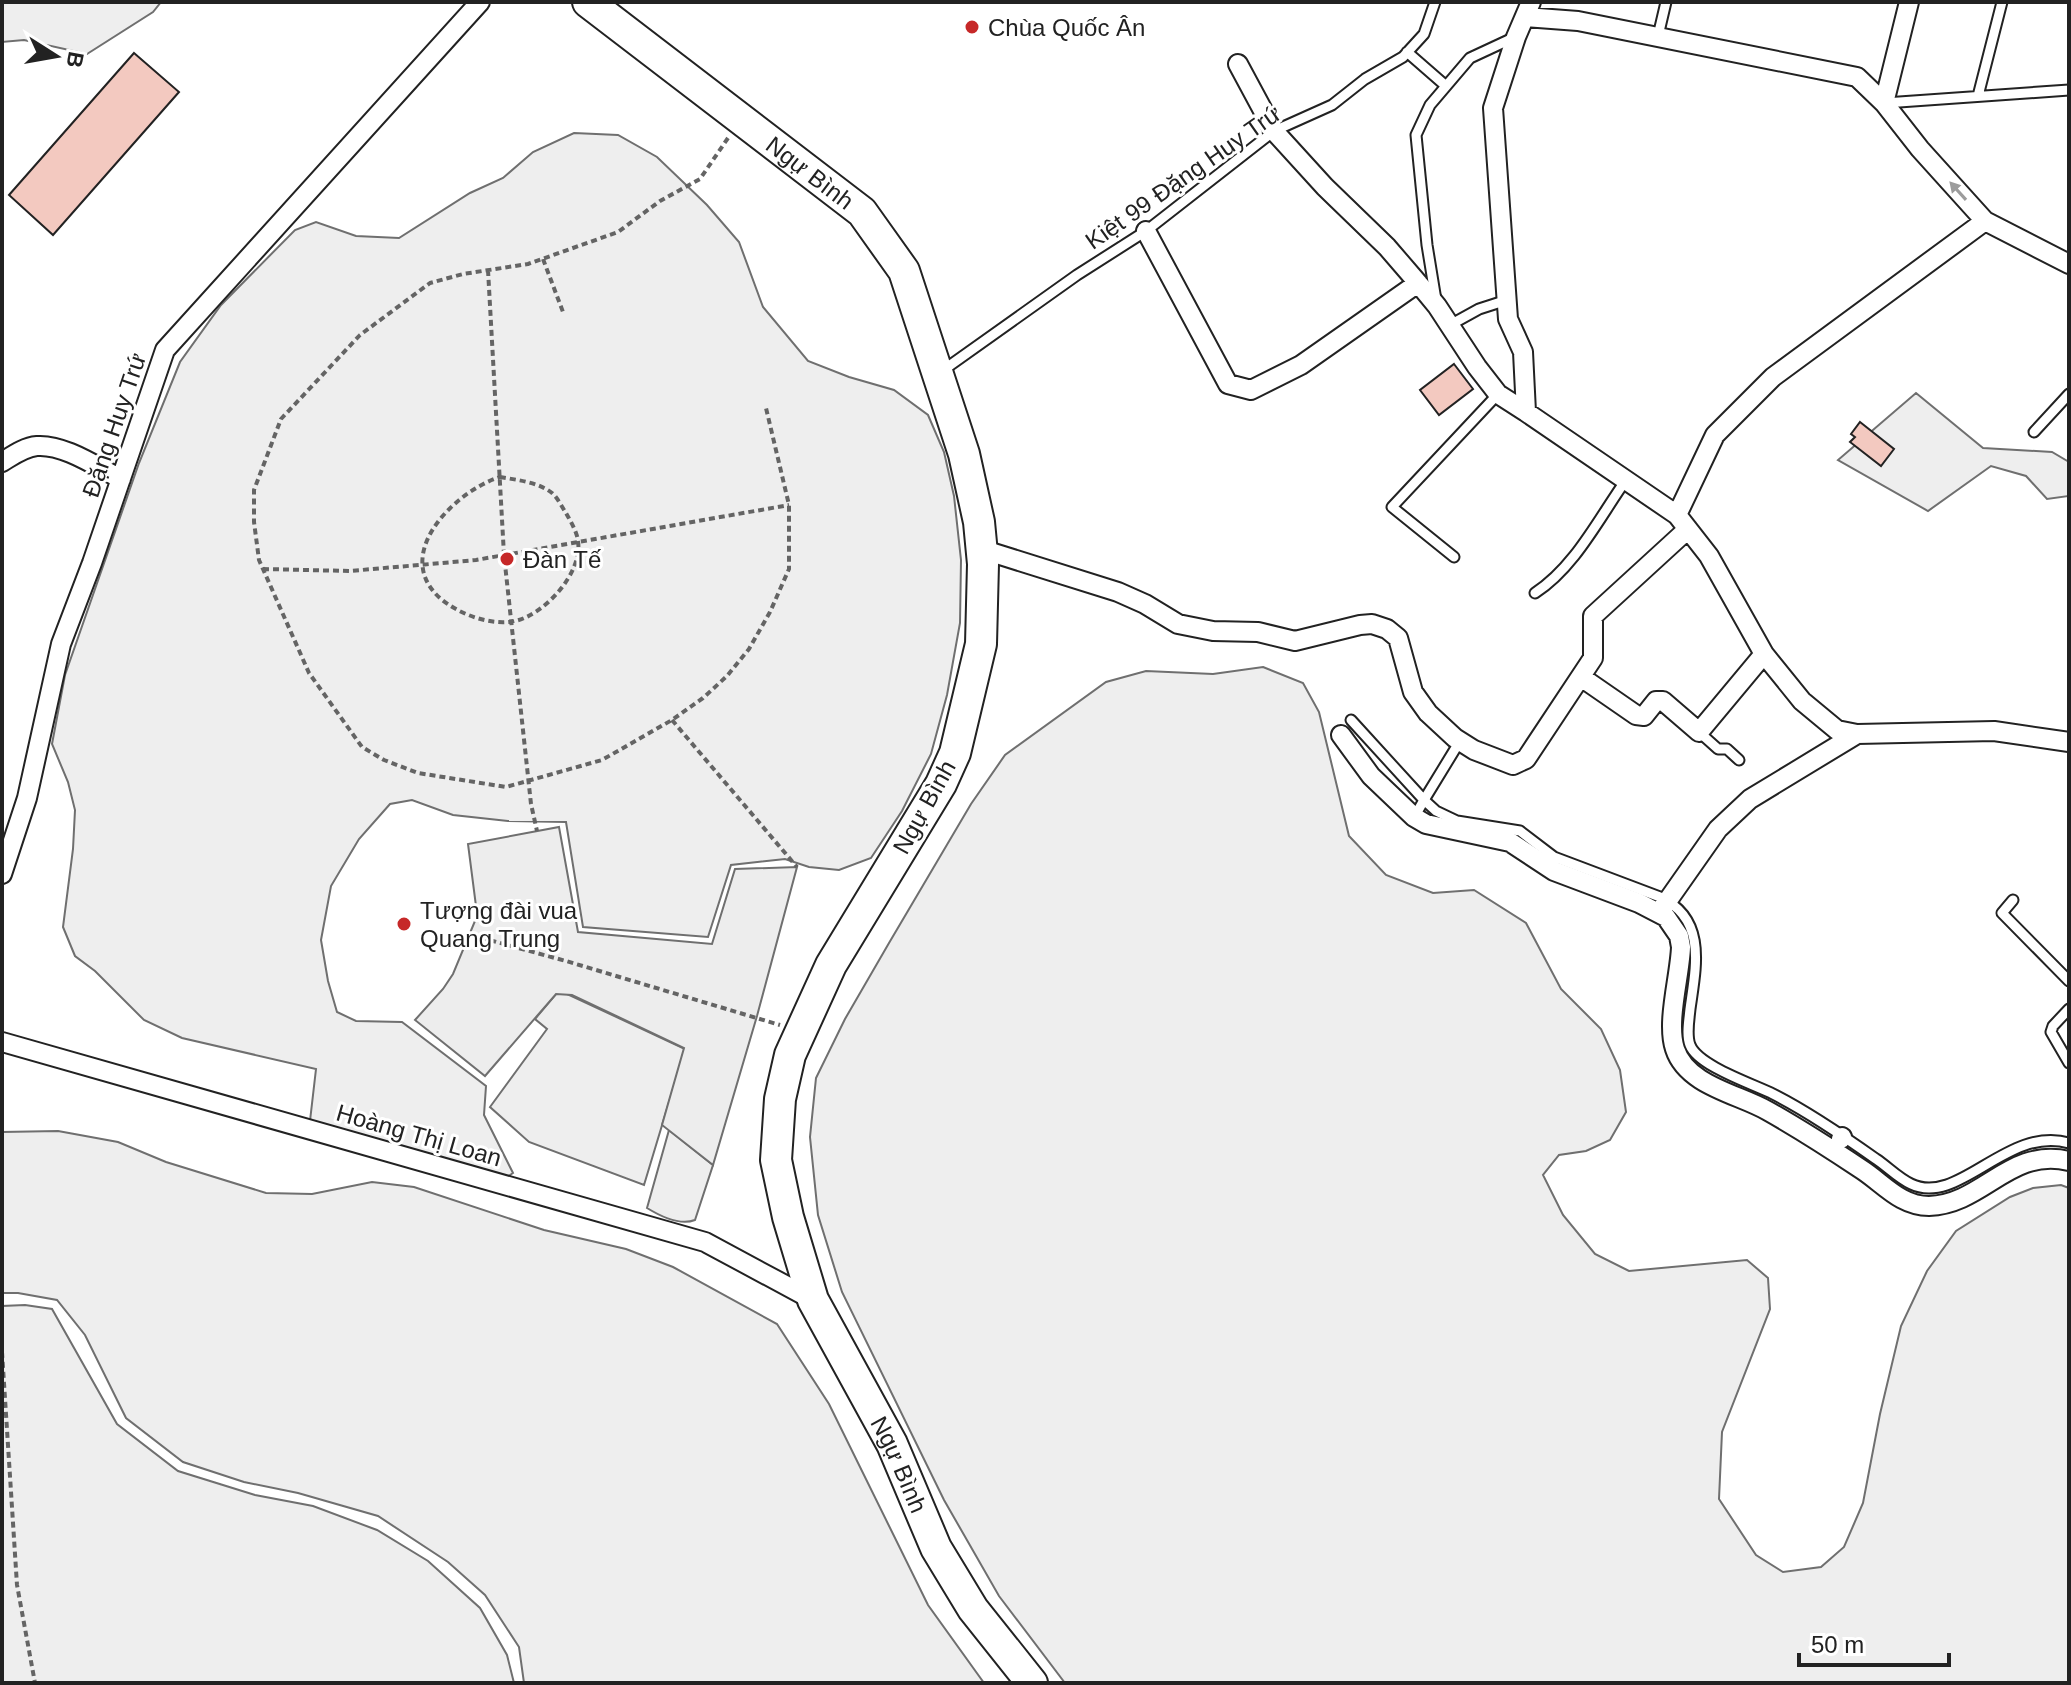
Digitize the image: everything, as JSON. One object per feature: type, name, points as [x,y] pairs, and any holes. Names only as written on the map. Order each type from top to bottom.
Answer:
[{"type":"highway","name":"Ngự Bình","points":[[588,2],[862,212],[904,271],[964,454],[979,522],[981,644],[955,753],[941,784],[831,965],[800,1032],[790,1055],[780,1099],[776,1160],[788,1217],[813,1300],[892,1444],[936,1548],[973,1609],[1032,1683]]},
{"type":"street","name":"Đặng Huy Trứ","points":[[2,874],[27,798],[61,644],[165,350],[480,2]]},
{"type":"street","points":[[1884,103],[1909,2]]},
{"type":"street","points":[[1526,412],[1523,352],[1508,319],[1493,108],[1528,9],[1857,77],[1884,103],[1920,149],[1985,221],[2069,264]]},
{"type":"street","points":[[1238,64],[1274,131],[1418,283],[1498,394],[1626,480],[1682,522],[1709,556],[1764,654],[1802,701],[1837,730],[1857,734],[1994,731],[2069,742]]},
{"type":"street","points":[[981,549],[1118,592],[1178,624],[1213,631],[1258,632],[1295,641],[1360,625],[1372,624],[1387,629],[1398,638],[1413,692],[1428,713],[1474,750],[1513,765],[1520,764],[1593,658],[1593,616],[1682,522],[1715,435],[1773,377],[1985,221]]},
{"type":"street","points":[[1146,231],[1228,384],[1251,390],[1301,365],[1418,283]]},
{"type":"street","points":[[2,462],[27,448],[40,445],[64,452],[121,479]]},
{"type":"street","points":[[1581,677],[1636,715],[1644,716],[1656,701],[1663,701],[1699,732],[1764,654]]},
{"type":"street","points":[[1346,728],[1371,776],[1419,809],[1440,829],[1510,842],[1554,871],[1663,907],[1681,947],[1672,1033],[1675,1049],[1683,1064],[1700,1079],[1720,1090],[1838,1144],[1889,1193],[1926,1206],[1942,1204],[1968,1195],[2028,1161],[2052,1157],[2069,1161]]},
{"type":"street","points":[[1663,907],[1718,829],[1750,799],[1857,734]]},
{"type":"street","name":"Hoàng Thị Loan","points":[[2,1042],[705,1242],[813,1300]]},
{"type":"lane","name":"Kiệt 99 Đặng Huy Trứ","points":[[938,375],[1077,275],[1146,231],[1274,131],[1332,105],[1407,52],[1424,34],[1435,2]]},
{"type":"lane","points":[[1658,36],[1666,2]]},
{"type":"lane","points":[[1978,96],[2002,2]]},
{"type":"lane","points":[[1437,306],[1427,245],[1416,135],[1430,105],[1470,58],[1516,37]]},
{"type":"lane","points":[[1407,52],[1446,86]]},
{"type":"lane","points":[[1884,103],[2069,90]]},
{"type":"lane","points":[[1450,325],[1479,309],[1507,300]]},
{"type":"lane","points":[[1454,557],[1392,507],[1498,394]]},
{"type":"lane","points":[[2034,432],[2069,394]]},
{"type":"lane","points":[[1535,593],[1552,581],[1570,559],[1626,480]]},
{"type":"lane","points":[[1699,732],[1718,749],[1727,749],[1739,760]]},
{"type":"lane","points":[[1419,809],[1460,741]]},
{"type":"lane","points":[[2013,900],[2002,913],[2069,981]]},
{"type":"lane","points":[[2069,1009],[2051,1032],[2069,1063]]},
{"type":"lane","points":[[1838,1144],[1910,1184],[1929,1189],[1962,1179],[2008,1150],[2038,1140],[2055,1139],[2069,1143]]},
{"type":"path","points":[[741,119],[700,179],[660,201],[618,232],[528,264],[430,283],[360,335],[281,419],[254,490],[259,560],[309,673],[362,747],[384,760],[418,773],[506,787],[602,760],[672,720],[703,698],[727,676],[749,649],[770,612],[789,569],[789,505],[766,408]]},
{"type":"path","points":[[543,259],[563,312]]},
{"type":"path","points":[[488,270],[504,555],[537,831]]},
{"type":"path","points":[[500,477],[525,481],[553,493],[569,517],[579,542],[575,562],[564,586],[544,607],[511,622],[458,613],[437,596],[421,565],[426,539],[442,519],[461,498],[482,483],[500,477]]},
{"type":"path","points":[[263,569],[350,571],[504,555],[789,505]]},
{"type":"path","points":[[672,720],[797,867]]},
{"type":"path","points":[[471,935],[742,1012],[800,1032]]},
{"type":"path","points":[[2,1352],[17,1585],[35,1683]]},
{"type":"shaded area","points":[[2,2],[161,2],[153,12],[87,54],[24,40],[2,42]]},
{"type":"shaded area","points":[[574,133],[618,135],[657,157],[707,205],[739,242],[763,307],[808,361],[894,390],[928,415],[944,452],[954,496],[961,560],[960,623],[947,695],[931,754],[902,811],[871,858],[839,870],[809,867],[785,859],[731,865],[708,937],[583,927],[566,822],[508,821],[453,815],[412,800],[390,804],[359,839],[331,886],[321,940],[337,1012],[356,1021],[402,1022],[486,1086],[484,1115],[513,1173],[507,1177],[310,1121],[316,1069],[182,1038],[144,1020],[95,971],[75,956],[63,927],[75,810],[68,782],[52,744],[65,675],[139,463],[180,362],[221,305],[295,230],[316,222],[356,236],[399,238],[470,193],[503,178],[533,152]]},
{"type":"shaded area","points":[[1916,393],[1983,448],[2052,452],[2069,462],[2069,496],[2047,499],[2026,476],[1991,466],[1928,511],[1838,460]]},
{"type":"shaded area","points":[[1263,667],[1303,683],[1319,712],[1349,836],[1386,875],[1433,893],[1474,890],[1526,923],[1561,989],[1601,1029],[1620,1070],[1626,1112],[1610,1140],[1586,1151],[1559,1155],[1543,1175],[1563,1215],[1595,1254],[1629,1271],[1747,1260],[1768,1278],[1770,1309],[1722,1432],[1719,1499],[1756,1555],[1783,1572],[1821,1567],[1844,1547],[1863,1503],[1901,1326],[1927,1271],[1956,1231],[2010,1197],[2033,1188],[2061,1185],[2069,1188],[2069,1683],[1065,1683],[999,1596],[944,1500],[842,1292],[818,1215],[810,1137],[816,1078],[845,1019],[889,943],[971,804],[1005,755],[1106,682],[1146,671],[1213,674]]},
{"type":"shaded area","points":[[559,827],[578,932],[712,944],[735,869],[797,867],[713,1165],[662,1125],[684,1048],[572,995],[556,994],[485,1076],[415,1020],[453,974],[475,921],[468,844]]},
{"type":"shaded area","points":[[565,993],[685,1049],[644,1185],[529,1142],[490,1107],[547,1029],[535,1019],[556,994]]},
{"type":"shaded area","points":[[669,1130],[713,1165],[695,1220],[689,1222],[670,1219],[647,1208]]},
{"type":"shaded area","points":[[58,1131],[118,1142],[166,1162],[266,1193],[312,1194],[372,1182],[414,1187],[544,1230],[626,1249],[673,1267],[777,1324],[829,1404],[928,1605],[984,1683],[524,1683],[519,1647],[485,1595],[448,1562],[378,1516],[298,1493],[244,1482],[183,1462],[126,1418],[85,1335],[57,1300],[2,1293],[2,1132]]},
{"type":"shaded area","points":[[2,1306],[52,1309],[117,1424],[178,1471],[255,1495],[313,1506],[377,1530],[428,1561],[480,1608],[507,1655],[514,1683],[2,1683]]},
{"type":"building","points":[[134,53],[179,92],[53,235],[9,195]]},
{"type":"building","points":[[1454,364],[1473,389],[1439,415],[1420,390]]},
{"type":"building","points":[[1860,422],[1894,449],[1881,466],[1850,442],[1855,437],[1851,434]]},
{"type":"place","name":"Chùa Quốc Ân","points":[[972,27]]},
{"type":"place","name":"Đàn Tế","points":[[507,559]]},
{"type":"place","name":"Tượng đài vua Quang Trung","points":[[404,924]]}]
